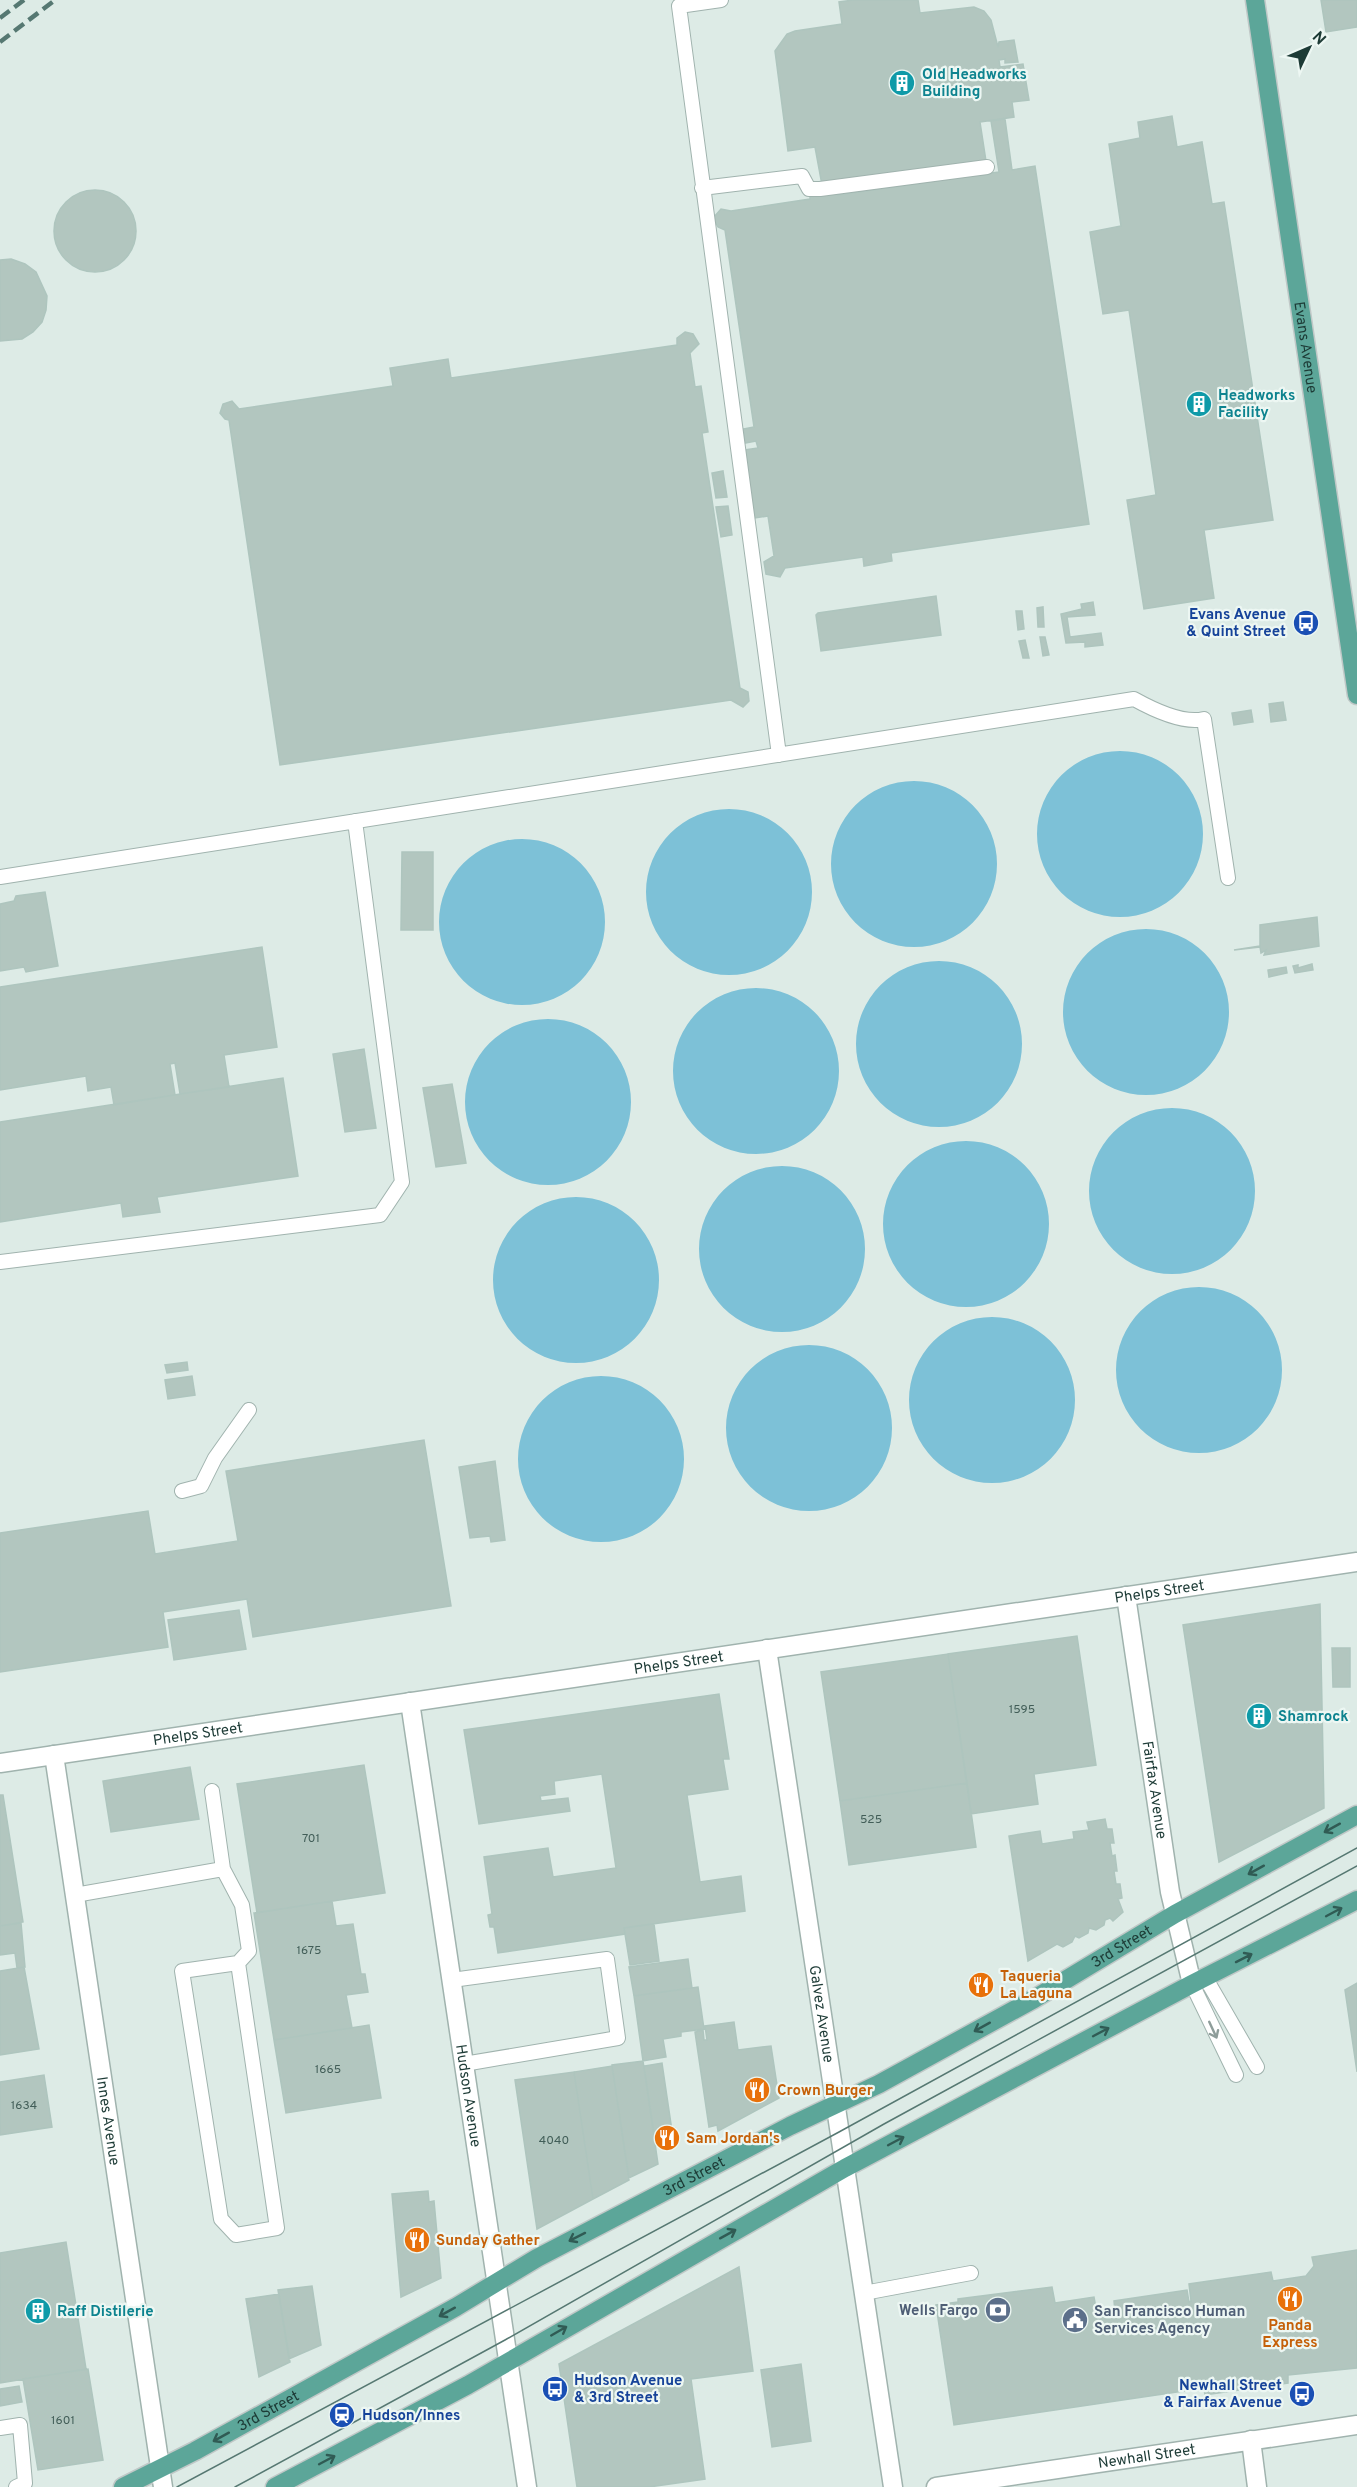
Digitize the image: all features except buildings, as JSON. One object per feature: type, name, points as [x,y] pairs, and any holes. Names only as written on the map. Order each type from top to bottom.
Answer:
[{"type":"main road","name":"Evans Avenue","points":[[1255,0],[1357,693]]},
{"type":"main road","name":"3rd Street","points":[[123,2487],[446,2312],[537,2258],[834,2104],[879,2084],[1034,1999],[1175,1914],[1357,1815]]},
{"type":"main road","points":[[275,2487],[509,2361],[844,2168],[1198,1980],[1357,1900]]},
{"type":"street","name":"Phelps Street","points":[[0,1763],[1357,1562]]},
{"type":"street","name":"Fairfax Avenue","points":[[1126,1596],[1175,1914],[1198,1980]]},
{"type":"street","name":"Galvez Avenue","points":[[767,1649],[893,2487]]},
{"type":"street","name":"Hudson Avenue","points":[[410,1702],[527,2487]]},
{"type":"street","name":"Innes Avenue","points":[[54,1755],[163,2487]]},
{"type":"street","name":"Newhall Street","points":[[936,2487],[1357,2425]]},
{"type":"street","points":[[1251,2440],[1257,2487]]},
{"type":"lane","points":[[721,0],[679,6],[779,755]]},
{"type":"lane","points":[[702,188],[802,176],[809,189],[820,189],[987,167]]},
{"type":"lane","points":[[0,877],[1134,699],[1151,708],[1195,721],[1204,719],[1228,878]]},
{"type":"lane","points":[[0,1262],[380,1215],[402,1182],[355,821]]},
{"type":"lane","points":[[182,1491],[201,1486],[215,1458],[249,1410]]},
{"type":"lane","points":[[212,1791],[222,1869],[242,1905],[249,1952],[238,1963],[182,1971],[221,2219],[236,2235],[277,2228],[238,1963]]},
{"type":"lane","points":[[75,1895],[222,1869]]},
{"type":"lane","points":[[452,1980],[607,1959],[618,2037],[464,2064]]},
{"type":"lane","points":[[1198,1980],[1257,2067]]},
{"type":"lane","points":[[1198,1980],[1236,2075]]},
{"type":"lane","points":[[864,2293],[971,2272]]},
{"type":"lane","points":[[0,2428],[20,2425],[25,2482],[16,2487]]},
{"type":"water","points":[[1120,751],[1152,758],[1179,775],[1196,802],[1203,834],[1196,866],[1179,893],[1152,910],[1120,917],[1088,910],[1061,893],[1044,866],[1037,834],[1044,802],[1061,775],[1088,758]]},
{"type":"water","points":[[914,781],[946,787],[973,805],[991,832],[997,864],[991,896],[973,923],[946,941],[914,947],[882,941],[855,923],[837,896],[831,864],[837,832],[855,805],[882,787]]},
{"type":"water","points":[[729,809],[761,815],[788,833],[806,860],[812,892],[806,924],[788,951],[761,969],[729,975],[697,969],[670,951],[652,924],[646,892],[652,860],[670,833],[697,815]]},
{"type":"water","points":[[522,839],[554,845],[581,863],[599,890],[605,922],[599,954],[581,981],[554,999],[522,1005],[490,999],[463,981],[445,954],[439,922],[445,890],[463,863],[490,845]]},
{"type":"water","points":[[1146,929],[1178,935],[1205,953],[1223,980],[1229,1012],[1223,1044],[1205,1071],[1178,1089],[1146,1095],[1114,1089],[1087,1071],[1069,1044],[1063,1012],[1069,980],[1087,953],[1114,935]]},
{"type":"water","points":[[939,961],[971,967],[998,985],[1016,1012],[1022,1044],[1016,1076],[998,1103],[971,1121],[939,1127],[907,1121],[880,1103],[862,1076],[856,1044],[862,1012],[880,985],[907,967]]},
{"type":"water","points":[[756,988],[788,994],[815,1012],[833,1039],[839,1071],[833,1103],[815,1130],[788,1148],[756,1154],[724,1148],[697,1130],[679,1103],[673,1071],[679,1039],[697,1012],[724,994]]},
{"type":"water","points":[[548,1019],[580,1025],[607,1043],[625,1070],[631,1102],[625,1134],[607,1161],[580,1179],[548,1185],[516,1179],[489,1161],[471,1134],[465,1102],[471,1070],[489,1043],[516,1025]]},
{"type":"water","points":[[1172,1108],[1204,1114],[1231,1132],[1249,1159],[1255,1191],[1249,1223],[1231,1250],[1204,1268],[1172,1274],[1140,1268],[1113,1250],[1095,1223],[1089,1191],[1095,1159],[1113,1132],[1140,1114]]},
{"type":"water","points":[[966,1141],[998,1147],[1025,1165],[1043,1192],[1049,1224],[1043,1256],[1025,1283],[998,1301],[966,1307],[934,1301],[907,1283],[889,1256],[883,1224],[889,1192],[907,1165],[934,1147]]},
{"type":"water","points":[[782,1166],[814,1172],[841,1190],[859,1217],[865,1249],[859,1281],[841,1308],[814,1326],[782,1332],[750,1326],[723,1308],[705,1281],[699,1249],[705,1217],[723,1190],[750,1172]]},
{"type":"water","points":[[576,1197],[608,1203],[635,1221],[653,1248],[659,1280],[653,1312],[635,1339],[608,1357],[576,1363],[544,1357],[517,1339],[499,1312],[493,1280],[499,1248],[517,1221],[544,1203]]},
{"type":"water","points":[[1199,1287],[1231,1293],[1258,1311],[1276,1338],[1282,1370],[1276,1402],[1258,1429],[1231,1447],[1199,1453],[1167,1447],[1140,1429],[1122,1402],[1116,1370],[1122,1338],[1140,1311],[1167,1293]]},
{"type":"water","points":[[992,1317],[1024,1324],[1051,1341],[1068,1368],[1075,1400],[1068,1432],[1051,1459],[1024,1476],[992,1483],[960,1476],[933,1459],[916,1432],[909,1400],[916,1368],[933,1341],[960,1324]]},
{"type":"water","points":[[809,1345],[841,1351],[868,1369],[886,1396],[892,1428],[886,1460],[868,1487],[841,1505],[809,1511],[777,1505],[750,1487],[732,1460],[726,1428],[732,1396],[750,1369],[777,1351]]},
{"type":"water","points":[[601,1376],[633,1382],[660,1400],[678,1427],[684,1459],[678,1491],[660,1518],[633,1536],[601,1542],[569,1536],[542,1518],[524,1491],[518,1459],[524,1427],[542,1400],[569,1382]]},
{"type":"tram line","points":[[177,2487],[839,2132],[1357,1848]]},
{"type":"tram line","points":[[235,2487],[505,2340],[884,2124],[1357,1866]]},
{"type":"railway","points":[[0,18],[24,0]]},
{"type":"railway","points":[[0,42],[55,0]]},
{"type":"place","name":"Old Headworks Building","points":[[902,83]]},
{"type":"place","name":"Headworks Facility","points":[[1199,404]]},
{"type":"place","name":"Evans Avenue & Quint Street","points":[[1306,623]]},
{"type":"place","name":"Shamrock","points":[[1259,1716]]},
{"type":"place","name":"Taqueria La Laguna","points":[[981,1985]]},
{"type":"place","name":"Crown Burger","points":[[757,2090]]},
{"type":"place","name":"Sam Jordan's","points":[[667,2138]]},
{"type":"place","name":"Sunday Gather","points":[[417,2240]]},
{"type":"place","name":"Panda Express","points":[[1290,2299]]},
{"type":"place","name":"Wells Fargo","points":[[998,2310]]},
{"type":"place","name":"Raff Distilerie","points":[[38,2311]]},
{"type":"place","name":"San Francisco Human Services Agency","points":[[1075,2320]]},
{"type":"place","name":"Hudson Avenue & 3rd Street","points":[[555,2389]]},
{"type":"place","name":"Newhall Street & Fairfax Avenue","points":[[1302,2394]]},
{"type":"place","name":"Hudson/Innes","points":[[342,2415]]}]
